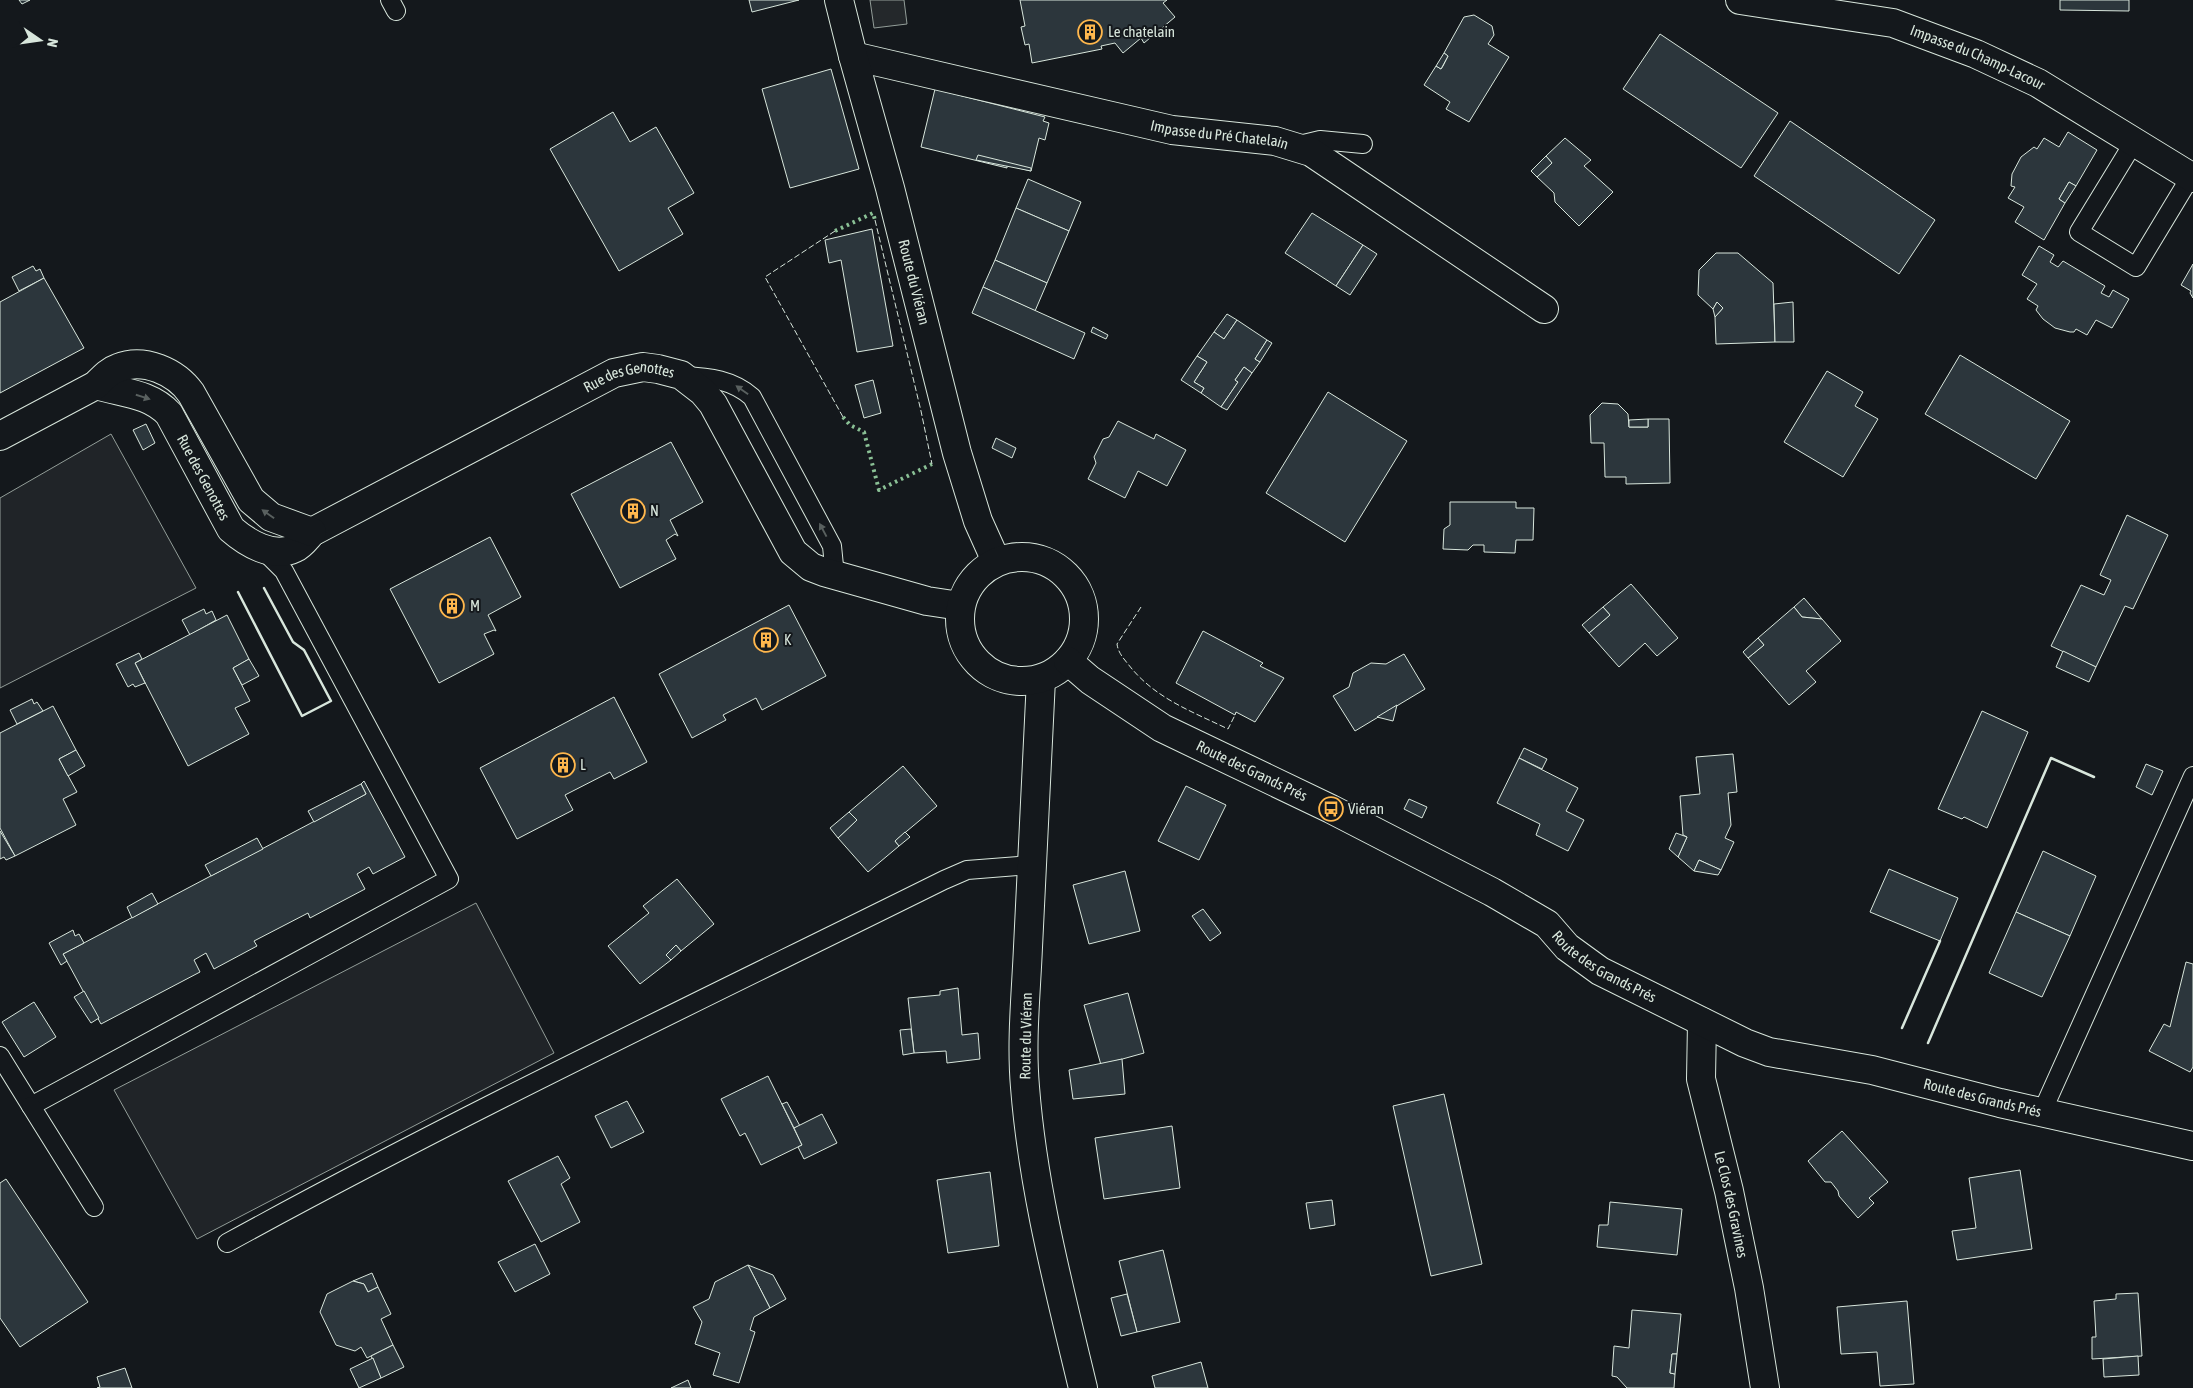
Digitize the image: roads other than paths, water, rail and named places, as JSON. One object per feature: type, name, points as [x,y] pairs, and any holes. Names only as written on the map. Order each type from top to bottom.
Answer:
[{"type":"street","name":"Route du Viéran","points":[[839,0],[893,198],[957,454],[978,522],[996,562]]},
{"type":"street","name":"Impasse du Champ-Lacour","points":[[1740,0],[1893,23],[1976,54],[2038,83],[2192,177]]},
{"type":"street","name":"Impasse du Pré Chatelain","points":[[853,56],[1172,130],[1275,141],[1295,146],[1311,152],[1544,309]]},
{"type":"street","name":"Rue des Genottes","points":[[0,436],[96,385],[108,373],[118,368],[130,365],[159,369],[173,374],[192,393],[250,500],[271,518],[312,532]]},
{"type":"street","name":"Rue des Genottes","points":[[96,385],[146,397],[162,406],[169,414],[230,529],[244,540],[264,550],[287,551],[297,548],[312,532],[614,373],[643,367],[658,369],[681,376],[694,383],[713,404],[793,552],[811,567],[835,576],[927,601],[960,606]]},
{"type":"street","points":[[1017,556],[1034,557],[1051,563],[1065,574],[1077,588],[1083,604],[1084,620],[1082,635],[1068,661],[1055,672],[1041,679],[1021,682],[1002,678],[984,669],[972,657],[963,641],[959,624],[960,606],[965,591],[985,567],[996,562],[1017,556]]},
{"type":"street","name":"Route des Grands Prés","points":[[1068,661],[1090,680],[1162,728],[1331,809],[1492,892],[1547,924],[1572,951],[1600,971],[1745,1043],[1769,1052],[1872,1070],[2042,1112],[2193,1146]]},
{"type":"street","name":"Route du Viéran","points":[[1041,679],[1030,865],[1025,1084],[1036,1181],[1050,1256],[1083,1388]]},
{"type":"street","name":"Le Clos des Gravines","points":[[1702,1022],[1701,1079],[1731,1200],[1749,1288],[1765,1388]]},
{"type":"lane","points":[[1295,146],[1320,140],[1362,144]]},
{"type":"lane","points":[[2134,142],[2079,232],[2087,237],[2136,266],[2192,177]]},
{"type":"lane","points":[[681,376],[700,377],[732,384],[752,397],[832,546],[835,576]]},
{"type":"lane","points":[[32,1106],[449,879],[284,571],[264,550]]},
{"type":"lane","points":[[2042,1112],[2193,776]]},
{"type":"lane","points":[[227,1243],[348,1177],[512,1093],[944,880],[966,870],[1030,865]]},
{"type":"lane","points":[[0,1056],[94,1207]]},
{"type":"place","name":"Le chatelain","points":[[1090,32]]},
{"type":"place","name":"N","points":[[633,511]]},
{"type":"place","name":"M","points":[[452,606]]},
{"type":"place","name":"K","points":[[766,640]]},
{"type":"place","name":"L","points":[[563,765]]},
{"type":"place","name":"Viéran","points":[[1331,809]]}]
